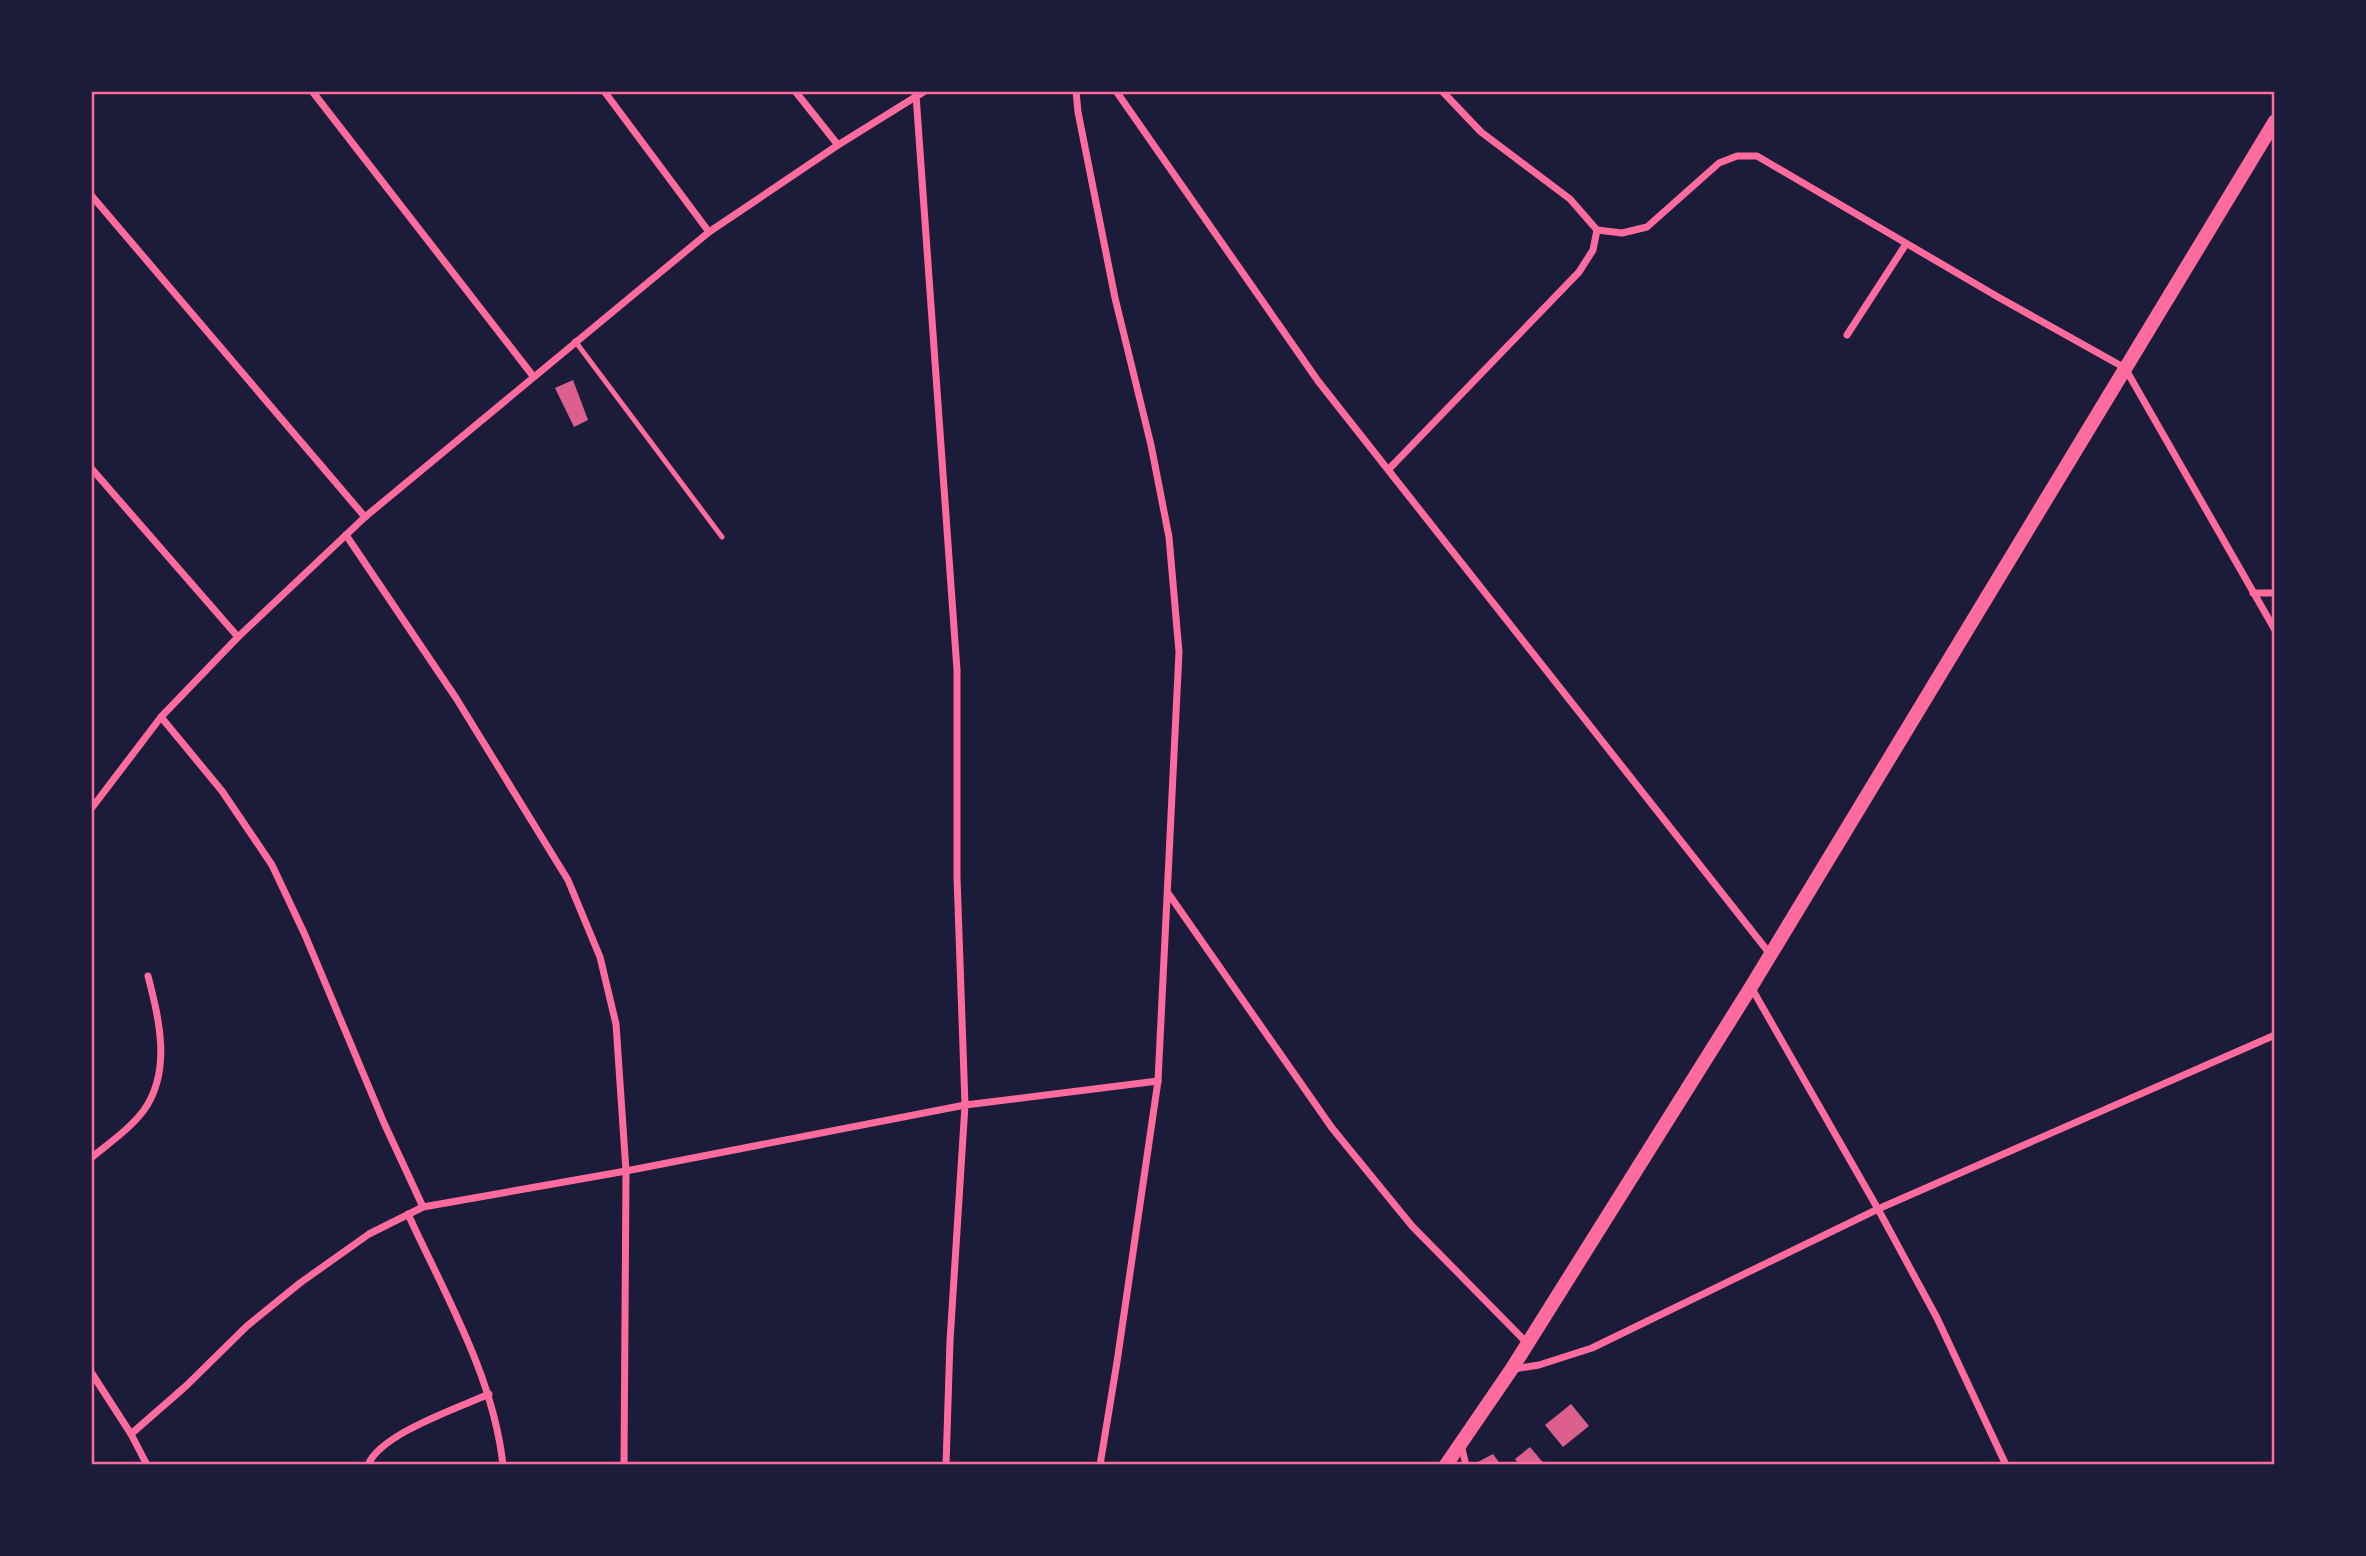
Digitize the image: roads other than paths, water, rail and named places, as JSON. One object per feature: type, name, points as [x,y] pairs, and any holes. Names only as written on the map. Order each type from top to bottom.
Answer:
[{"type":"main road","points":[[1446,1465],[1511,1370],[1751,987],[2275,121]]},
{"type":"street","points":[[312,91],[533,376]]},
{"type":"street","points":[[604,91],[709,232]]},
{"type":"street","points":[[796,91],[838,145]]},
{"type":"street","points":[[91,809],[161,717],[238,637],[365,517],[709,232],[838,145],[925,91]]},
{"type":"street","points":[[1076,91],[1115,298],[1151,445],[1169,537],[1179,652],[1158,1081],[1100,1465]]},
{"type":"street","points":[[1116,91],[1318,381],[1771,954]]},
{"type":"street","points":[[1442,91],[1481,132],[1570,199],[1597,230],[1622,233],[1647,227],[1719,163],[1737,156],[1757,156],[2125,368],[2275,630]]},
{"type":"street","points":[[916,95],[957,670],[957,877],[965,1105],[951,1328],[946,1465]]},
{"type":"street","points":[[91,195],[365,517]]},
{"type":"street","points":[[1389,470],[1579,272],[1593,250],[1597,230]]},
{"type":"street","points":[[1847,335],[1906,244]]},
{"type":"street","points":[[91,468],[238,637]]},
{"type":"street","points":[[346,535],[456,698],[568,880],[600,957],[616,1024],[626,1171],[624,1465]]},
{"type":"street","points":[[2253,593],[2275,593]]},
{"type":"street","points":[[161,717],[222,791],[277,877],[305,935],[384,1123],[423,1207]]},
{"type":"street","points":[[1168,893],[1332,1128],[1412,1226],[1527,1343]]},
{"type":"street","points":[[91,1158],[127,1128],[144,1109],[155,1086],[161,1053],[160,1023],[148,976]]},
{"type":"street","points":[[1751,987],[1937,1318],[2006,1465]]},
{"type":"street","points":[[1511,1370],[1539,1365],[1592,1348],[1878,1209],[2275,1035]]},
{"type":"street","points":[[131,1434],[186,1386],[247,1326],[300,1283],[369,1234],[423,1207],[626,1171],[965,1105],[1158,1081]]},
{"type":"street","points":[[408,1214],[489,1394],[499,1430],[503,1465]]},
{"type":"street","points":[[91,1372],[131,1434],[147,1465]]},
{"type":"street","points":[[368,1465],[382,1445],[400,1434],[489,1394]]},
{"type":"street","points":[[1460,1443],[1466,1465]]},
{"type":"lane","points":[[575,341],[722,537]]}]
